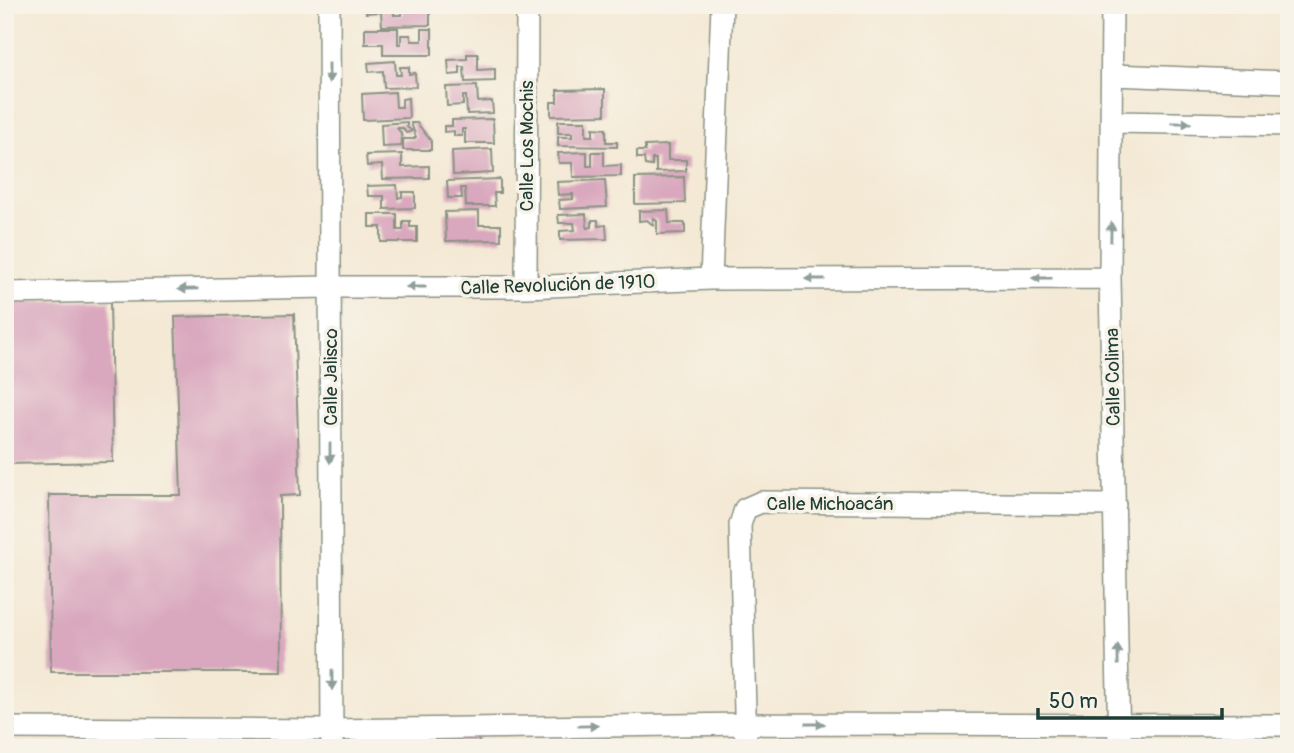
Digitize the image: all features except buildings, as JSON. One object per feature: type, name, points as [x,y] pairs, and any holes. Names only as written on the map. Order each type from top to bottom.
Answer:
[{"type":"street","name":"Calle Jalisco","points":[[329,5],[332,739]]},
{"type":"street","name":"Calle Los Mochis","points":[[526,287],[527,5]]},
{"type":"street","points":[[711,279],[722,5]]},
{"type":"street","name":"Calle Colima","points":[[1112,5],[1114,75],[1110,278],[1119,748]]},
{"type":"street","points":[[1114,75],[1289,82]]},
{"type":"street","points":[[1113,122],[1289,125]]},
{"type":"street","name":"Calle Revolución de 1910","points":[[5,293],[329,287],[526,287],[711,279],[1110,278]]},
{"type":"street","name":"Calle Michoacán","points":[[746,748],[740,525],[745,509],[761,502],[1115,505]]},
{"type":"street","points":[[5,728],[332,739],[746,724],[1289,725]]}]
